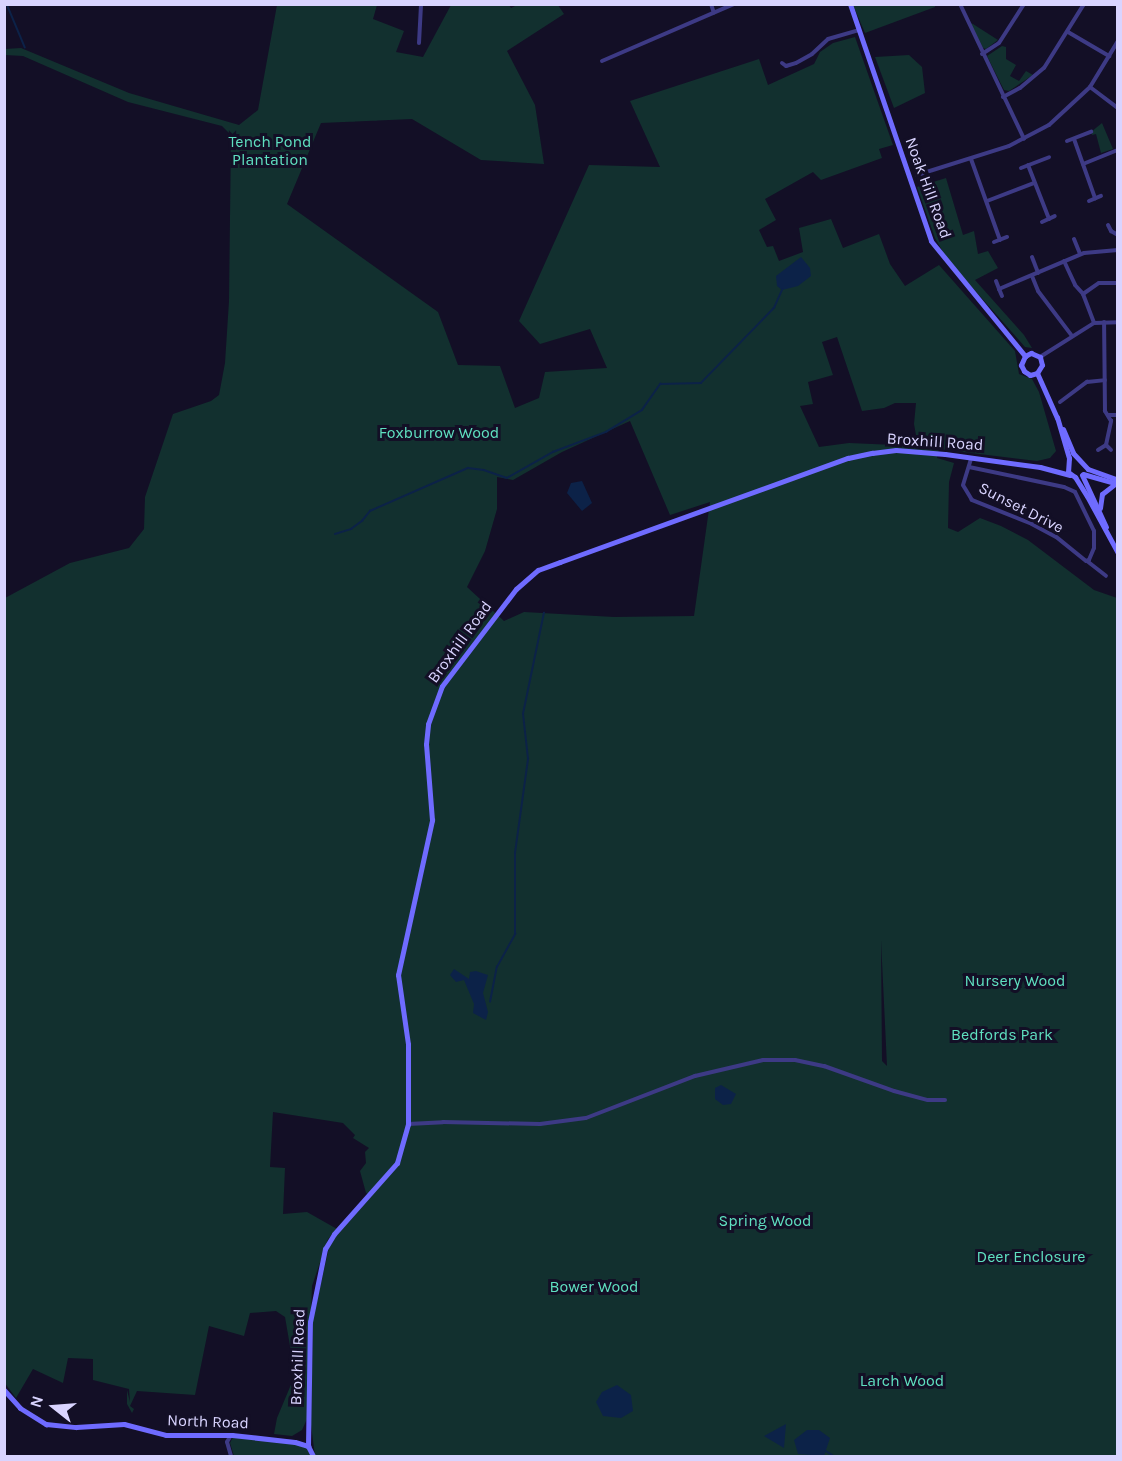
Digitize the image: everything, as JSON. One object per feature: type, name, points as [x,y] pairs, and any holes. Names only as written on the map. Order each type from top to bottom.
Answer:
[{"type":"street","points":[[419,43],[421,4]]},
{"type":"street","points":[[711,4],[714,13]]},
{"type":"street","points":[[602,61],[734,4]]},
{"type":"street","name":"Noak Hill Road","points":[[850,4],[931,241],[1025,356],[1021,365],[1024,371],[1030,375],[1037,373],[1072,453],[1093,473],[1117,483]]},
{"type":"street","points":[[960,4],[1024,139]]},
{"type":"street","points":[[982,54],[1000,42],[1024,4]]},
{"type":"street","points":[[1003,97],[1040,73],[1084,4]]},
{"type":"street","points":[[782,63],[786,66],[796,63],[812,54],[828,39],[860,30]]},
{"type":"street","points":[[1068,32],[1109,56]]},
{"type":"street","points":[[917,176],[1024,139],[1056,120],[1089,87],[1118,41]]},
{"type":"street","points":[[1089,87],[1118,108]]},
{"type":"street","points":[[1067,141],[1090,132]]},
{"type":"street","points":[[1074,139],[1095,198]]},
{"type":"street","points":[[1083,164],[1118,150]]},
{"type":"street","points":[[1021,168],[1049,157]]},
{"type":"street","points":[[970,158],[1000,240]]},
{"type":"street","points":[[1028,165],[1049,219]]},
{"type":"street","points":[[987,201],[1034,183]]},
{"type":"street","points":[[1089,201],[1101,196]]},
{"type":"street","points":[[1042,222],[1055,216]]},
{"type":"street","points":[[1108,225],[1111,231],[1118,235]]},
{"type":"street","points":[[994,242],[1007,237]]},
{"type":"street","points":[[1074,239],[1080,254]]},
{"type":"street","points":[[999,289],[1080,254],[1090,251],[1118,250]]},
{"type":"street","points":[[1032,257],[1038,273]]},
{"type":"street","points":[[1065,261],[1075,285],[1083,294],[1094,323]]},
{"type":"street","points":[[1032,276],[1038,291],[1072,336]]},
{"type":"street","points":[[996,281],[1002,296]]},
{"type":"street","points":[[1083,294],[1099,283],[1118,283]]},
{"type":"street","points":[[1098,450],[1106,445],[1111,421],[1107,415],[1104,381],[1104,322]]},
{"type":"street","points":[[1040,357],[1094,323],[1118,322]]},
{"type":"street","points":[[1025,356],[1031,353],[1040,357]]},
{"type":"street","points":[[1037,373],[1042,365],[1040,357]]},
{"type":"street","points":[[1060,402],[1090,380],[1104,381]]},
{"type":"street","points":[[1107,415],[1118,415]]},
{"type":"street","name":"Noak Hill Road","points":[[1057,417],[1069,464],[1077,475]]},
{"type":"street","points":[[1106,445],[1111,450]]},
{"type":"street","name":"Broxhill Road","points":[[308,1446],[310,1322],[325,1250],[334,1234],[397,1163],[408,1124],[408,1044],[398,975],[432,820],[426,744],[428,724],[442,686],[516,589],[538,570],[848,458],[896,450],[971,457],[1040,467],[1117,483]]},
{"type":"street","name":"Sunset Drive","points":[[971,457],[963,485],[972,500],[1032,524],[1056,537],[1106,576]]},
{"type":"street","points":[[1069,464],[1079,460]]},
{"type":"street","name":"Broxhill Road","points":[[1040,467],[1069,464]]},
{"type":"street","points":[[1077,475],[1084,466]]},
{"type":"street","name":"Sunset Drive","points":[[969,467],[1064,487],[1075,492],[1094,531],[1092,554],[1086,561]]},
{"type":"street","points":[[1077,475],[1100,509],[1107,532]]},
{"type":"street","points":[[1077,475],[1118,553]]},
{"type":"street","points":[[1100,509],[1102,494],[1117,483]]},
{"type":"street","points":[[408,1124],[443,1122],[540,1124],[586,1118],[694,1076],[763,1060],[795,1060],[814,1064],[863,1078],[894,1091],[928,1100],[945,1100]]},
{"type":"street","name":"North Road","points":[[4,1390],[29,1415],[55,1425],[94,1427],[124,1424],[166,1435],[232,1435],[295,1442],[308,1446]]},
{"type":"street","points":[[295,1442],[304,1435],[309,1426]]},
{"type":"street","points":[[231,1456],[227,1442],[232,1435]]},
{"type":"street","points":[[308,1446],[313,1456]]},
{"type":"green space","points":[[935,4],[935,7],[865,33],[853,5]]},
{"type":"green space","points":[[277,5],[377,5],[373,19],[404,31],[396,52],[423,57],[451,5],[509,5],[511,8],[517,5],[558,5],[564,14],[507,51],[535,105],[544,164],[481,160],[412,119],[321,123],[287,204],[438,312],[458,365],[500,366],[515,408],[539,398],[545,372],[607,368],[590,329],[540,344],[519,321],[589,165],[660,167],[630,101],[759,59],[768,85],[814,64],[820,52],[833,43],[855,37],[893,145],[879,149],[882,158],[821,180],[813,172],[765,199],[776,220],[759,230],[767,247],[773,246],[779,261],[803,252],[799,228],[831,219],[843,248],[879,234],[890,264],[905,286],[939,265],[1015,351],[1019,374],[1032,379],[1039,392],[1056,451],[1050,458],[1037,461],[939,449],[937,458],[954,463],[949,482],[948,528],[958,532],[980,518],[1001,526],[1028,540],[1094,590],[1117,598],[1117,1456],[315,1456],[311,1425],[313,1319],[330,1243],[372,1196],[366,1193],[360,1171],[366,1163],[365,1152],[369,1148],[353,1138],[355,1135],[343,1123],[273,1112],[270,1167],[285,1168],[283,1214],[307,1212],[337,1229],[328,1239],[312,1286],[307,1419],[302,1430],[292,1436],[274,1434],[277,1418],[295,1375],[285,1317],[276,1311],[250,1313],[244,1336],[209,1326],[195,1395],[137,1391],[130,1406],[134,1409],[132,1413],[127,1404],[127,1390],[130,1402],[129,1389],[93,1380],[93,1359],[68,1358],[63,1383],[33,1369],[16,1398],[4,1382],[5,598],[70,563],[129,548],[144,529],[145,497],[173,414],[211,401],[219,395],[225,363],[229,301],[231,135],[222,126],[128,102],[23,56],[5,55],[5,49],[21,48],[129,93],[239,125],[258,110]],"holes":[[[837,337],[862,411],[884,408],[895,403],[916,403],[914,424],[918,446],[849,443],[819,447],[800,406],[813,404],[808,382],[833,375],[822,342]],[[630,421],[670,515],[710,502],[694,616],[614,617],[524,612],[504,621],[467,587],[485,551],[497,509],[497,477],[513,480],[562,452]],[[881,940],[887,1066],[882,1061]]]},
{"type":"green space","points":[[970,23],[998,40],[986,49],[983,48]]},
{"type":"green space","points":[[1002,46],[1006,47],[1006,59],[1016,65],[1010,76],[1019,81],[1026,71],[1033,75],[1009,91],[1004,90],[987,56]]},
{"type":"green space","points":[[909,55],[922,67],[925,93],[894,108],[875,57]]},
{"type":"green space","points":[[1102,123],[1113,149],[1101,153],[1096,134],[1092,135],[1091,132]]},
{"type":"green space","points":[[946,178],[963,235],[974,231],[978,254],[988,251],[998,268],[975,280],[1024,335],[1032,348],[1025,347],[947,259],[935,238],[917,187]]},
{"type":"green space","points":[[233,1437],[307,1445],[310,1456],[234,1456],[230,1443]]},
{"type":"water","points":[[801,257],[810,268],[811,276],[798,286],[782,290],[777,286],[776,276]]},
{"type":"water","points":[[582,481],[592,503],[582,511],[567,493],[571,483]]},
{"type":"water","points":[[454,969],[469,979],[470,972],[476,971],[488,975],[483,993],[488,1012],[486,1020],[473,1013],[474,1004],[464,980],[456,982],[450,975]]},
{"type":"water","points":[[721,1085],[736,1094],[731,1104],[723,1105],[715,1099],[715,1088]]},
{"type":"water","points":[[617,1385],[631,1395],[633,1411],[621,1418],[603,1416],[596,1402],[602,1392]]},
{"type":"water","points":[[786,1424],[784,1448],[764,1436]]},
{"type":"water","points":[[807,1430],[819,1430],[830,1438],[824,1456],[798,1454],[794,1440]]},
{"type":"waterway","points":[[7,4],[25,47]]},
{"type":"waterway","points":[[335,534],[351,529],[370,511],[468,468],[484,470],[507,478],[553,452],[606,432],[642,410],[660,384],[701,383],[774,308],[782,290]]},
{"type":"waterway","points":[[490,1002],[497,967],[515,934],[515,853],[528,759],[523,714],[544,613]]},
{"type":"waterway","points":[[826,1451],[834,1456]]},
{"type":"park label","name":"Tench Pond Plantation","points":[[270,151]]},
{"type":"park label","name":"Foxburrow Wood","points":[[439,433]]},
{"type":"park label","name":"Nursery Wood","points":[[1015,981]]},
{"type":"park label","name":"Bedfords Park","points":[[1002,1035]]},
{"type":"park label","name":"Spring Wood","points":[[765,1221]]},
{"type":"park label","name":"Deer Enclosure","points":[[1031,1257]]},
{"type":"park label","name":"Bower Wood","points":[[594,1287]]},
{"type":"park label","name":"Larch Wood","points":[[902,1381]]}]
